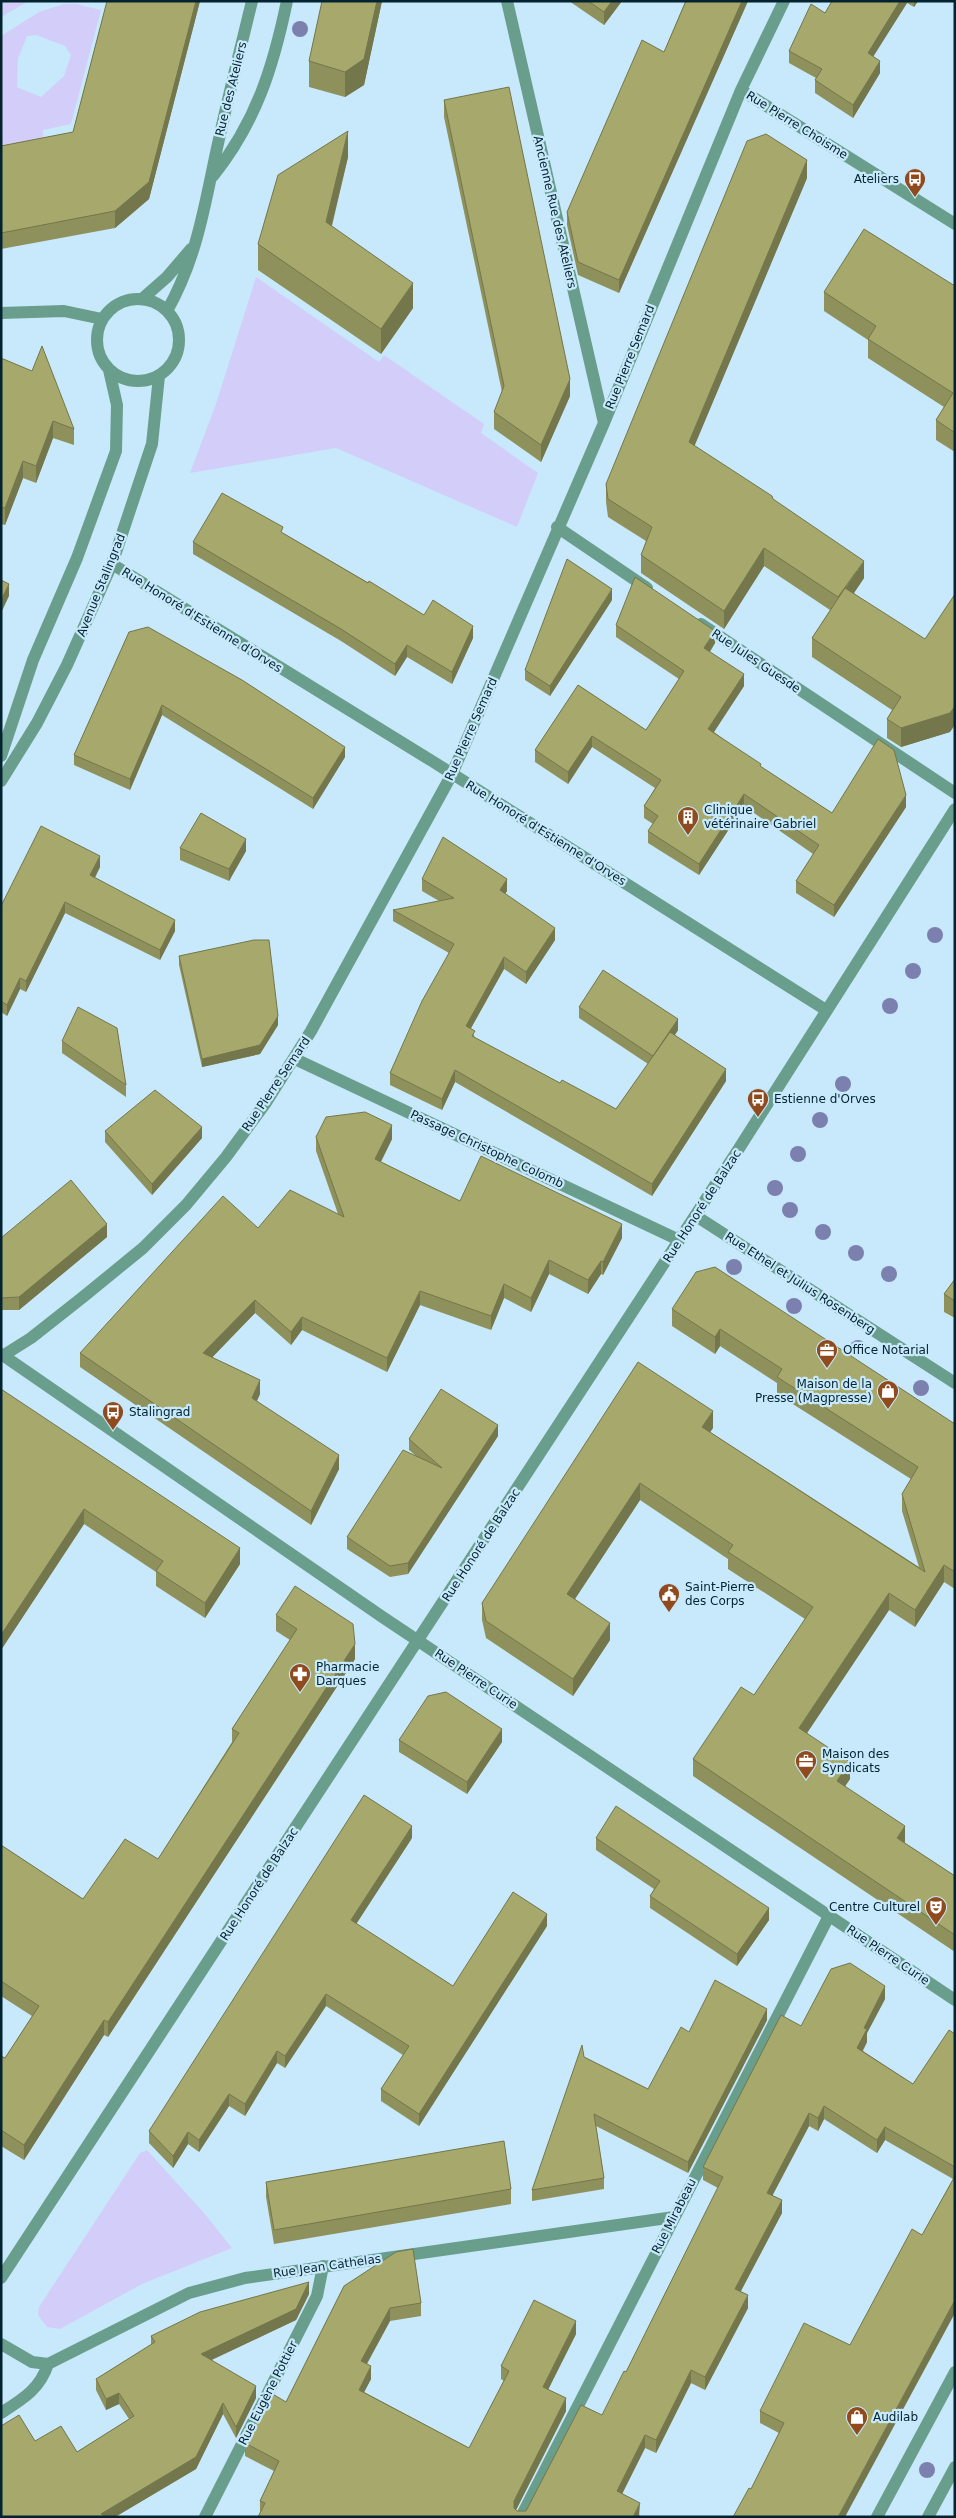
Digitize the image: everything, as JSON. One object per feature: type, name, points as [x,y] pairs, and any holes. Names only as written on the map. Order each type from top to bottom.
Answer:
[{"type":"street","name":"Rue des Ateliers","points":[[168,311],[184,280],[195,243],[213,176],[219,139],[252,1]]},
{"type":"street","name":"Rue des Ateliers","points":[[213,176],[230,155],[259,103],[269,76],[287,1]]},
{"type":"street","name":"Ancienne Rue des Ateliers","points":[[507,1],[604,423]]},
{"type":"street","name":"Rue Pierre Semard","points":[[2,1355],[31,1338],[91,1291],[143,1248],[180,1211],[226,1157],[265,1104],[294,1059],[452,774],[557,527],[604,423],[741,90],[784,1]]},
{"type":"street","name":"Rue Pierre Choisme","points":[[741,90],[955,224]]},
{"type":"street","name":"Rue des Ateliers","points":[[142,298],[177,267],[195,243]]},
{"type":"street","points":[[142,298],[151,300],[168,311],[178,329],[178,351],[174,360],[159,376],[139,382],[128,380],[109,370],[103,363],[97,346],[96,336],[102,319],[108,311],[124,301],[142,298]]},
{"type":"street","points":[[1,313],[64,311],[102,319]]},
{"type":"street","points":[[1,756],[33,660],[77,558],[116,451],[118,439],[117,405],[109,370]]},
{"type":"street","name":"Avenue Stalingrad","points":[[1,780],[37,723],[67,665],[112,564],[152,444],[159,376]]},
{"type":"street","points":[[557,527],[662,597]]},
{"type":"street","name":"Rue Honoré d'Estienne d'Orves","points":[[112,564],[452,774],[826,1010]]},
{"type":"street","name":"Rue Jules Guesde","points":[[686,614],[955,793]]},
{"type":"street","name":"Rue Honoré de Balzac","points":[[1,2278],[696,1216],[955,809]]},
{"type":"street","name":"Passage Christophe Colomb","points":[[294,1059],[679,1240]]},
{"type":"street","name":"Rue Ethel et Julius Rosenberg","points":[[696,1216],[955,1383]]},
{"type":"street","name":"Rue Pierre Curie","points":[[2,1355],[418,1640],[955,2000]]},
{"type":"street","name":"Rue Mirabeau","points":[[520,2517],[829,1916]]},
{"type":"street","name":"Rue Jean Cathelas","points":[[48,2364],[189,2293],[245,2278],[674,2217]]},
{"type":"street","name":"Rue Eugène Pottier","points":[[206,2517],[317,2296],[323,2266]]},
{"type":"street","points":[[1,2344],[32,2362],[48,2364],[44,2377],[30,2395],[1,2413]]},
{"type":"street","points":[[877,2517],[955,2372]]},
{"type":"street","points":[[928,2517],[955,2467]]},
{"type":"shaded area","points":[[1,1],[29,1],[1,17]]},
{"type":"shaded area","points":[[64,4],[76,4],[101,10],[71,124],[43,130],[43,144],[1,152],[1,36],[39,12]],"holes":[[[36,35],[65,46],[71,55],[64,76],[41,97],[17,87],[18,59],[27,36]]]},
{"type":"shaded area","points":[[256,277],[379,362],[384,355],[484,424],[481,433],[538,473],[517,527],[336,448],[190,473],[216,404]]},
{"type":"shaded area","points":[[147,2150],[204,2213],[232,2248],[142,2284],[60,2329],[47,2327],[38,2315],[39,2307],[140,2153]]},
{"type":"building","points":[[107,1],[196,1],[149,182],[115,211],[1,233],[1,146],[73,132]]},
{"type":"building","points":[[322,1],[377,1],[364,59],[345,72],[309,61]]},
{"type":"building","points":[[588,1],[612,1],[604,12]]},
{"type":"building","points":[[686,1],[742,1],[619,280],[578,262],[567,212],[642,40],[664,52]]},
{"type":"building","points":[[832,1],[900,1],[868,53],[880,61],[853,105],[815,80],[822,69],[789,51],[811,4],[825,13]]},
{"type":"building","points":[[509,87],[570,379],[541,445],[494,412],[504,386],[444,100]]},
{"type":"building","points":[[348,131],[326,222],[413,283],[381,329],[258,244],[278,175]]},
{"type":"building","points":[[766,134],[807,160],[689,442],[772,496],[773,499],[864,561],[838,597],[764,548],[724,611],[641,555],[652,527],[608,499],[606,484],[747,141]]},
{"type":"building","points":[[864,229],[955,286],[955,433],[936,420],[953,393],[868,339],[876,326],[824,292]]},
{"type":"building","points":[[42,346],[74,429],[53,421],[36,466],[23,461],[5,508],[1,507],[1,358],[32,371]]},
{"type":"building","points":[[222,493],[283,527],[281,532],[368,583],[369,581],[424,615],[433,600],[473,626],[452,672],[407,645],[395,664],[341,629],[193,542]]},
{"type":"building","points":[[567,559],[612,589],[550,686],[525,670]]},
{"type":"building","points":[[635,577],[715,631],[704,648],[744,674],[708,729],[761,764],[760,766],[832,813],[878,739],[894,750],[906,795],[834,905],[796,881],[819,845],[744,794],[699,864],[648,831],[658,816],[644,806],[661,780],[592,736],[568,772],[535,750],[578,685],[646,730],[684,671],[616,625]]},
{"type":"building","points":[[1,580],[9,584],[1,600]]},
{"type":"building","points":[[845,588],[925,639],[955,594],[955,706],[950,713],[901,728],[887,719],[901,697],[812,638]]},
{"type":"building","points":[[148,627],[242,680],[345,747],[313,798],[162,705],[130,779],[74,755],[129,632]]},
{"type":"building","points":[[201,813],[246,839],[229,869],[180,848]]},
{"type":"building","points":[[41,826],[100,856],[90,875],[175,920],[160,950],[65,902],[26,981],[20,978],[7,1005],[1,1001],[1,906]]},
{"type":"building","points":[[443,837],[507,879],[500,890],[555,928],[526,972],[504,957],[466,1026],[475,1031],[472,1036],[560,1083],[562,1080],[616,1109],[670,1032],[726,1069],[652,1184],[455,1070],[442,1099],[390,1073],[422,1001],[454,944],[393,910],[454,898],[422,879]]},
{"type":"building","points":[[254,940],[269,940],[278,1016],[260,1045],[202,1059],[179,956]]},
{"type":"building","points":[[603,970],[678,1019],[653,1056],[579,1007]]},
{"type":"building","points":[[78,1007],[117,1028],[126,1085],[62,1041]]},
{"type":"building","points":[[155,1090],[202,1127],[152,1184],[105,1131]]},
{"type":"building","points":[[365,1112],[392,1125],[375,1159],[460,1201],[481,1156],[622,1224],[603,1262],[601,1261],[588,1280],[549,1260],[531,1298],[504,1284],[491,1316],[420,1291],[387,1358],[302,1317],[291,1332],[255,1300],[203,1353],[260,1380],[252,1398],[339,1455],[311,1511],[80,1353],[223,1196],[258,1228],[290,1190],[344,1217],[316,1137],[326,1117]]},
{"type":"building","points":[[71,1180],[107,1224],[19,1297],[1,1298],[1,1238]]},
{"type":"building","points":[[715,1267],[955,1424],[955,1572],[944,1565],[915,1610],[889,1593],[799,1728],[850,1762],[837,1781],[905,1826],[897,1838],[955,1876],[955,1935],[693,1759],[741,1687],[754,1695],[813,1607],[728,1552],[733,1545],[640,1483],[567,1594],[610,1623],[573,1679],[486,1621],[482,1603],[638,1362],[713,1411],[702,1427],[925,1572],[902,1494],[918,1467],[777,1377],[782,1369],[720,1329],[715,1337],[672,1309],[696,1272]]},
{"type":"building","points":[[955,1279],[955,1301],[944,1294]]},
{"type":"building","points":[[1,1389],[240,1548],[205,1603],[156,1571],[163,1561],[84,1509],[1,1635]]},
{"type":"building","points":[[441,1389],[498,1425],[408,1563],[390,1566],[347,1537],[403,1450],[442,1468],[409,1439]]},
{"type":"building","points":[[295,1586],[353,1624],[355,1644],[108,2022],[104,2020],[24,2145],[1,2130],[1,2056],[5,2058],[39,2006],[1,1981],[1,1845],[83,1899],[125,1839],[158,1859],[239,1733],[232,1729],[297,1629],[276,1615]]},
{"type":"building","points":[[446,1692],[502,1729],[467,1782],[399,1740],[428,1696]]},
{"type":"building","points":[[364,1795],[412,1826],[351,1920],[453,1986],[513,1892],[547,1914],[419,2114],[381,2089],[409,2046],[326,1994],[285,2056],[277,2051],[245,2104],[229,2094],[199,2140],[188,2132],[173,2156],[149,2131]]},
{"type":"building","points":[[616,1806],[769,1908],[737,1954],[650,1896],[660,1881],[596,1838]]},
{"type":"building","points":[[850,1963],[885,1986],[864,2028],[867,2029],[857,2048],[913,2084],[949,2030],[955,2034],[955,2167],[885,2127],[877,2140],[824,2106],[818,2118],[809,2113],[767,2193],[782,2200],[735,2289],[748,2295],[705,2377],[691,2370],[656,2440],[645,2435],[617,2491],[640,2503],[633,2517],[258,2517],[265,2503],[260,2501],[279,2461],[245,2443],[271,2393],[286,2402],[344,2286],[396,2252],[413,2249],[421,2303],[390,2308],[361,2361],[371,2366],[359,2390],[469,2448],[509,2371],[501,2366],[534,2300],[576,2321],[543,2387],[566,2398],[514,2501],[514,2508],[517,2511],[526,2511],[581,2405],[602,2415],[624,2371],[626,2372],[723,2177],[703,2167],[781,2015],[801,2026],[831,1969]]},
{"type":"building","points":[[715,1980],[767,2009],[688,2162],[594,2114],[604,2178],[532,2190],[582,2045],[584,2057],[648,2089],[681,2027],[689,2032]]},
{"type":"building","points":[[504,2141],[511,2189],[274,2230],[266,2182]]},
{"type":"building","points":[[955,2176],[955,2300],[838,2517],[733,2517],[749,2488],[751,2489],[784,2423],[760,2411],[804,2323],[850,2345],[912,2229],[922,2235]]},
{"type":"building","points":[[309,2282],[296,2309],[201,2354],[256,2386],[236,2427],[223,2403],[196,2457],[101,2514],[106,2517],[1,2517],[1,2426],[19,2415],[35,2441],[61,2426],[77,2452],[134,2416],[119,2393],[106,2399],[96,2379],[155,2342],[151,2336],[200,2312]]},
{"type":"place","name":"Ateliers","points":[[915,198]]},
{"type":"place","name":"Clinique vétérinaire Gabriel","points":[[688,836]]},
{"type":"place","name":"Estienne d'Orves","points":[[758,1118]]},
{"type":"place","name":"Office Notarial","points":[[827,1369]]},
{"type":"place","name":"Maison de la Presse (Magpresse)","points":[[888,1410]]},
{"type":"place","name":"Stalingrad","points":[[113,1431]]},
{"type":"place","name":"Saint-Pierre des Corps","points":[[669,1613]]},
{"type":"place","name":"Pharmacie Darques","points":[[300,1693]]},
{"type":"place","name":"Maison des Syndicats","points":[[806,1780]]},
{"type":"place","name":"Centre Culturel","points":[[936,1926]]},
{"type":"place","name":"Audilab","points":[[857,2436]]}]
